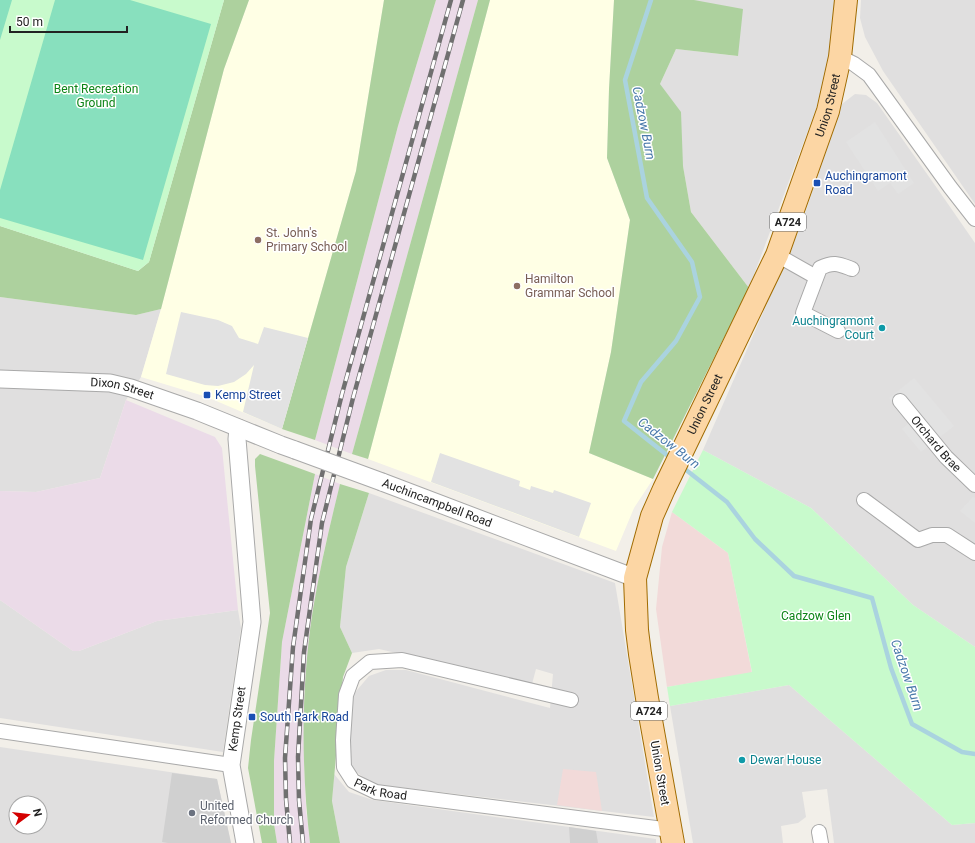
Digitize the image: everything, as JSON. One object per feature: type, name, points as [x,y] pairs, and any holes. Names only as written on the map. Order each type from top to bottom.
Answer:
[{"type":"main road","name":"Union Street","points":[[672,836],[640,654],[637,630],[635,578],[652,516],[777,255],[828,111],[840,57],[846,0]]},
{"type":"street","points":[[840,57],[854,64],[869,75],[975,219]]},
{"type":"street","points":[[777,255],[816,277]]},
{"type":"street","points":[[838,331],[803,313],[820,268],[835,262],[852,269]]},
{"type":"street","name":"Dixon Street","points":[[0,379],[110,383],[131,388],[198,411],[238,428]]},
{"type":"street","name":"Orchard Brae","points":[[900,401],[946,457],[975,485]]},
{"type":"street","name":"Auchincampbell Road","points":[[238,428],[635,578]]},
{"type":"street","name":"Kemp Street","points":[[238,428],[237,439],[246,568],[252,622],[231,765],[235,795],[245,843]]},
{"type":"street","points":[[864,500],[918,540],[932,535],[947,535],[975,553]]},
{"type":"street","name":"Park Road","points":[[571,700],[402,660],[370,662],[353,676],[346,695],[343,740],[344,767],[353,781],[376,792],[672,836]]},
{"type":"street","points":[[0,731],[231,765]]},
{"type":"shaded area","name":"St. John's Primary School","points":[[249,0],[384,0],[356,171],[282,429],[207,397],[141,377],[161,309],[224,69]]},
{"type":"shaded area","points":[[436,0],[478,0],[352,454],[315,440],[398,126]]},
{"type":"shaded area","name":"Hamilton Grammar School","points":[[490,0],[614,0],[607,158],[630,220],[611,352],[589,453],[653,479],[634,508],[616,551],[368,459]]},
{"type":"shaded area","points":[[694,0],[837,0],[830,55],[816,109],[749,288],[691,212],[683,166],[660,84],[676,49],[737,56]]},
{"type":"shaded area","points":[[861,0],[975,0],[975,204],[883,71],[865,37],[860,18]]},
{"type":"shaded area","points":[[855,94],[866,95],[877,103],[975,243],[975,647],[913,605],[811,508],[703,450],[800,228],[842,104]]},
{"type":"shaded area","points":[[875,122],[914,183],[898,194],[890,183],[878,191],[846,142]]},
{"type":"shaded area","points":[[0,297],[136,315],[161,309],[141,377],[126,400],[100,478],[36,492],[0,491]]},
{"type":"shaded area","points":[[181,312],[218,320],[232,326],[239,338],[258,344],[264,327],[308,338],[282,429],[243,412],[254,365],[246,374],[234,382],[218,386],[205,385],[166,374]]},
{"type":"shaded area","points":[[914,378],[954,426],[921,452],[902,429],[909,423],[889,398]]},
{"type":"shaded area","points":[[126,400],[215,437],[222,448],[238,610],[157,621],[79,651],[73,651],[0,600],[0,491],[36,492],[100,478]]},
{"type":"shaded area","points":[[440,453],[520,481],[519,486],[530,490],[531,486],[553,493],[554,490],[591,503],[579,537],[431,482]]},
{"type":"shaded area","points":[[315,474],[340,484],[324,551],[313,610],[308,655],[304,718],[304,761],[306,810],[310,843],[277,843],[274,824],[274,761],[282,642]]},
{"type":"shaded area","points":[[369,493],[615,583],[654,817],[372,784],[354,770],[348,763],[352,696],[369,676],[386,670],[406,670],[550,708],[553,674],[536,669],[532,684],[379,649],[352,653],[340,627],[346,567]]},
{"type":"shaded area","points":[[973,497],[975,498],[975,523],[960,511]]},
{"type":"shaded area","points":[[672,512],[728,553],[752,673],[667,687],[656,609],[662,547]]},
{"type":"shaded area","points":[[0,600],[73,651],[79,651],[157,621],[238,610],[241,628],[223,752],[0,718]]},
{"type":"shaded area","points":[[789,685],[952,825],[975,823],[975,843],[834,843],[827,789],[802,792],[806,817],[798,823],[781,826],[783,843],[693,843],[670,706]]},
{"type":"shaded area","points":[[0,747],[217,779],[231,843],[0,843]]},
{"type":"shaded area","points":[[563,769],[596,772],[602,811],[557,805]]},
{"type":"shaded area","points":[[172,773],[217,779],[231,843],[162,842]]},
{"type":"shaded area","points":[[334,774],[349,792],[373,800],[656,839],[656,843],[340,843],[332,801]]},
{"type":"shaded area","points":[[569,827],[596,831],[598,843],[570,843]]},
{"type":"green space","name":"Bent Recreation Ground","points":[[0,0],[224,0],[149,262],[138,271],[0,226]]},
{"type":"green space","points":[[0,0],[12,0],[0,40]]},
{"type":"green space","name":"Bent Recreation Ground","points":[[55,0],[130,0],[211,24],[143,260],[0,218],[0,190]]},
{"type":"green space","points":[[224,0],[249,0],[224,69],[161,309],[136,315],[0,297],[0,226],[138,271],[149,262]]},
{"type":"green space","points":[[384,0],[436,0],[398,126],[315,440],[282,429],[356,171]]},
{"type":"green space","points":[[478,0],[490,0],[368,459],[352,454]]},
{"type":"green space","points":[[614,0],[694,0],[743,9],[738,56],[676,49],[660,84],[681,112],[683,166],[691,212],[749,288],[653,479],[589,453],[611,352],[630,220],[607,158]]},
{"type":"green space","name":"Cadzow Glen","points":[[703,450],[811,508],[913,605],[975,647],[975,823],[952,825],[789,685],[670,706],[667,687],[752,672],[728,553],[672,512]]},
{"type":"green space","points":[[260,454],[315,474],[282,642],[274,761],[274,824],[277,843],[262,843],[248,768],[270,613],[255,466],[255,459]]},
{"type":"green space","points":[[340,484],[369,493],[346,567],[340,627],[352,653],[343,677],[332,801],[340,843],[310,843],[304,755],[304,697],[306,667],[313,609],[325,546]]},
{"type":"waterway","name":"Cadzow Burn","points":[[651,0],[625,80],[647,198],[692,262],[700,297],[676,341],[641,382],[624,421],[672,459]]},
{"type":"waterway","name":"Cadzow Burn","points":[[681,466],[727,502],[755,539],[794,576],[872,598],[891,668],[912,724],[962,752],[975,754]]},
{"type":"railway","points":[[290,843],[286,799],[285,758],[293,647],[311,519],[342,394],[451,0]]},
{"type":"railway","points":[[303,843],[299,800],[298,757],[304,652],[322,523],[353,398],[463,0]]},
{"type":"place","name":"Auchingramont Road","points":[[817,183]]},
{"type":"place","name":"St. John's Primary School","points":[[258,240]]},
{"type":"place","name":"Hamilton Grammar School","points":[[517,286]]},
{"type":"place","name":"Auchingramont Court","points":[[882,328]]},
{"type":"place","name":"Kemp Street","points":[[207,395]]},
{"type":"place","name":"South Park Road","points":[[252,717]]},
{"type":"place","name":"Dewar House","points":[[742,760]]},
{"type":"place","name":"United Reformed Church","points":[[192,813]]}]
